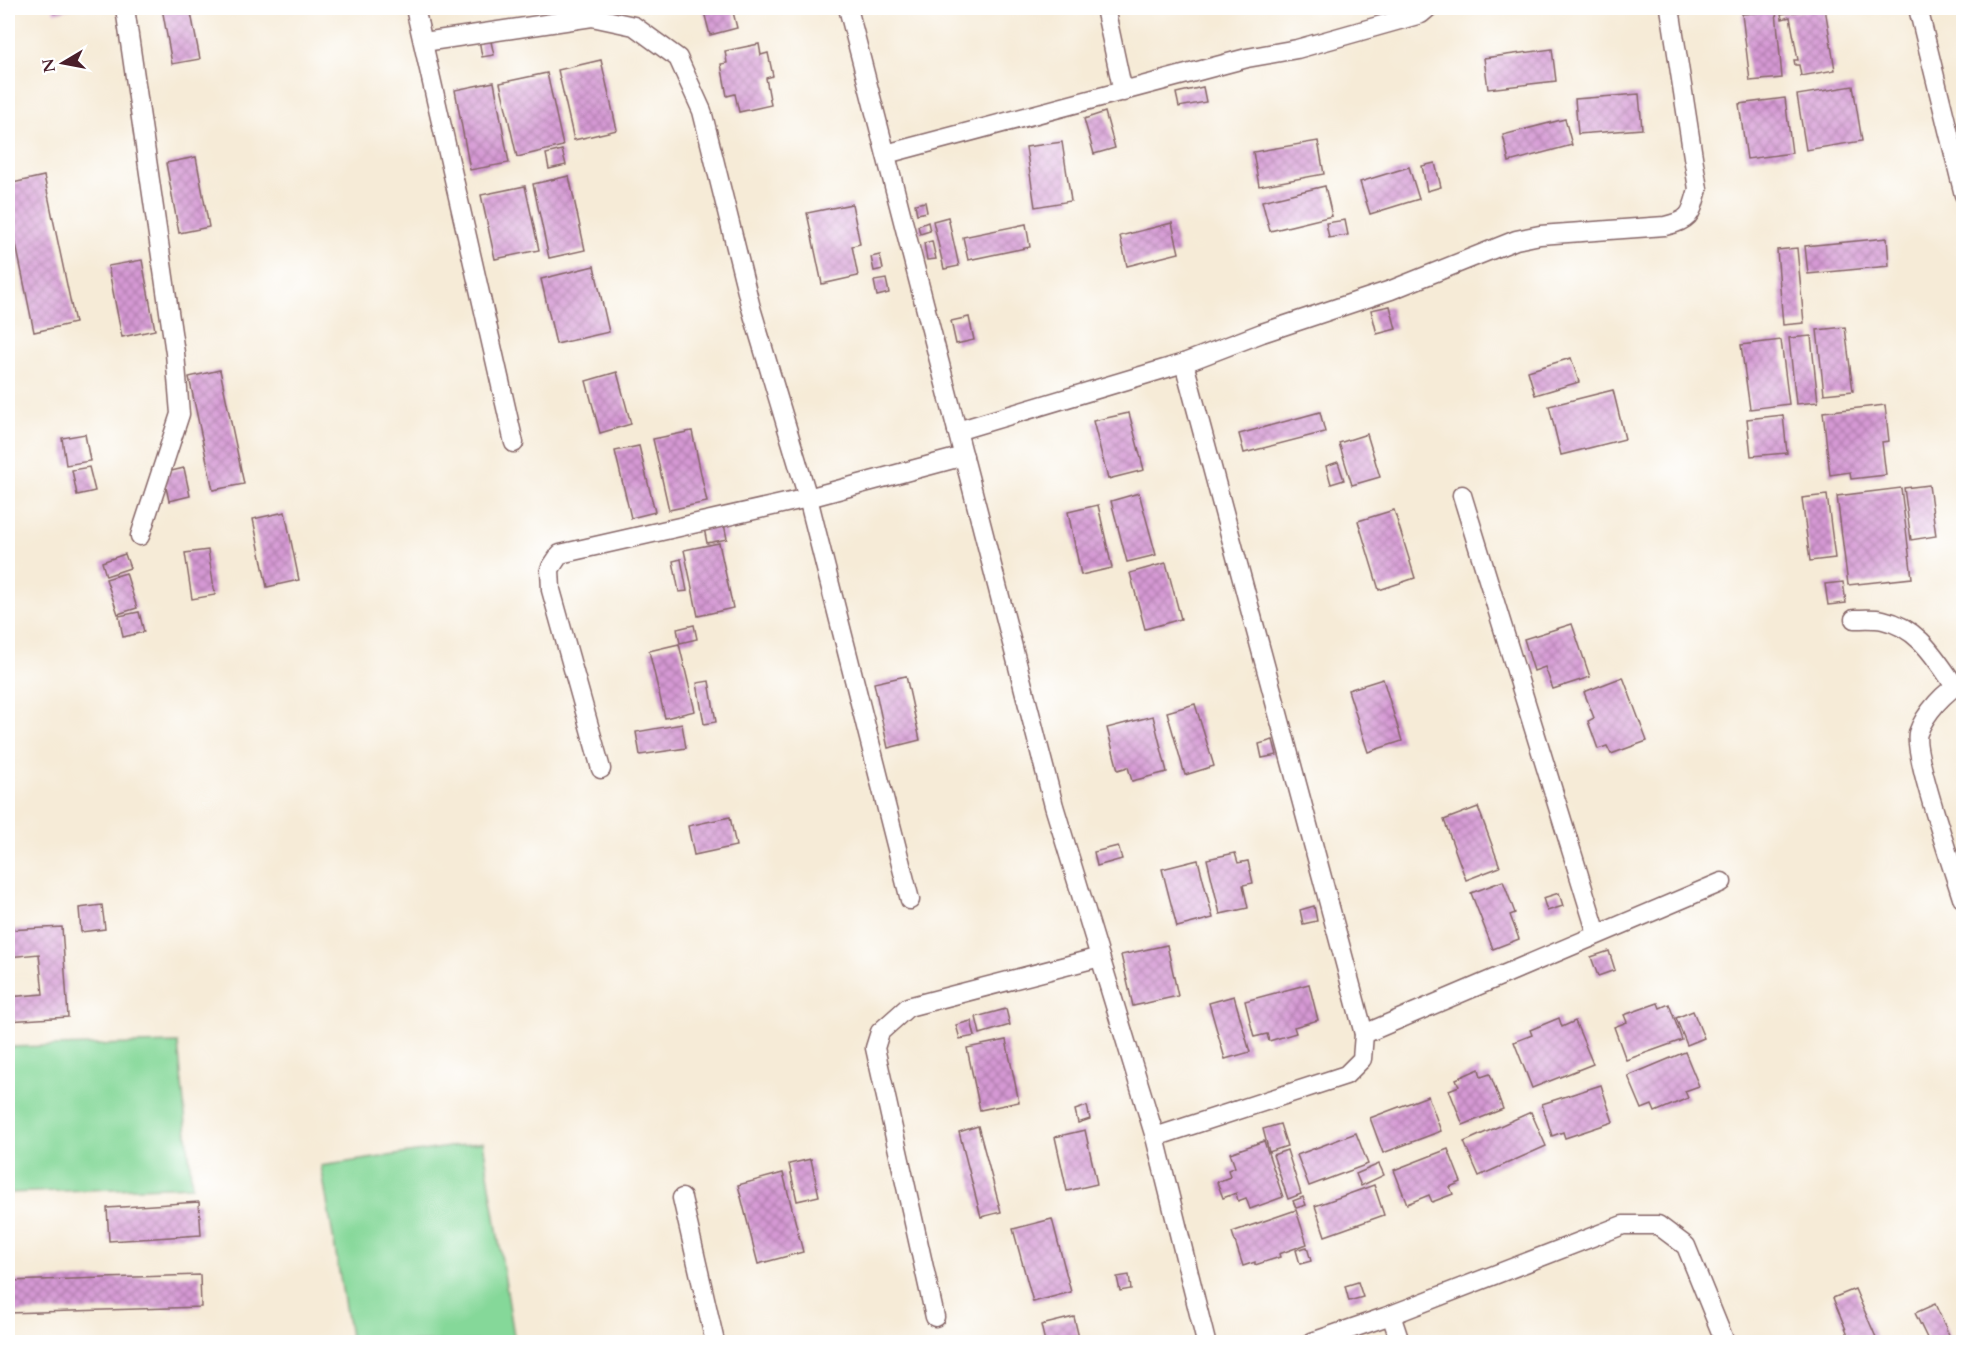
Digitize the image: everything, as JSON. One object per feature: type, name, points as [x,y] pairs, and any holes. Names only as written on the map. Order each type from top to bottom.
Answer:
[{"type":"street","points":[[125,8],[175,353],[180,414],[140,536]]},
{"type":"street","points":[[415,8],[514,443]]},
{"type":"street","points":[[848,8],[1054,806],[1155,1137],[1206,1342]]},
{"type":"street","points":[[1105,8],[1123,92]]},
{"type":"street","points":[[886,154],[1247,58],[1297,49],[1421,14],[1428,8]]},
{"type":"street","points":[[957,431],[1184,363],[1262,333],[1391,290],[1516,240],[1540,235],[1680,223],[1691,213],[1698,189],[1670,8]]},
{"type":"street","points":[[1918,8],[1964,195]]},
{"type":"street","points":[[424,42],[592,17],[634,26],[678,58],[702,111],[751,308],[808,498],[910,900]]},
{"type":"street","points":[[1155,1137],[1346,1075],[1362,1059],[1364,1034],[1184,363]]},
{"type":"street","points":[[601,769],[551,590],[550,569],[560,554],[808,498],[964,456]]},
{"type":"street","points":[[1462,495],[1597,934]]},
{"type":"street","points":[[1854,619],[1882,619],[1916,635],[1959,683],[1930,711],[1918,734],[1921,760],[1962,898]]},
{"type":"street","points":[[1364,1034],[1722,882]]},
{"type":"street","points":[[935,1317],[875,1048],[880,1032],[908,1007],[1100,957]]},
{"type":"street","points":[[682,1198],[715,1342]]},
{"type":"street","points":[[1312,1342],[1391,1315],[1623,1225],[1658,1225],[1686,1246],[1725,1342]]},
{"type":"street","points":[[1391,1315],[1400,1342]]},
{"type":"green space","points":[[178,1043],[192,1186],[8,1193],[8,1047]]},
{"type":"green space","points":[[483,1142],[515,1342],[351,1342],[321,1166]]},
{"type":"building","points":[[53,8],[73,8],[54,13]]},
{"type":"building","points":[[162,8],[190,8],[200,59],[172,64]]},
{"type":"building","points":[[703,8],[732,8],[737,28],[710,35]]},
{"type":"building","points":[[1825,8],[1835,70],[1801,76],[1799,65],[1795,65],[1794,60],[1798,60],[1790,17],[1782,19],[1781,14]]},
{"type":"building","points":[[1776,11],[1782,78],[1750,81],[1742,14]]},
{"type":"building","points":[[490,37],[494,55],[482,57],[479,39]]},
{"type":"building","points":[[759,44],[761,55],[768,53],[773,76],[766,78],[771,105],[739,112],[735,94],[727,96],[721,64],[727,63],[725,51]]},
{"type":"building","points":[[1552,49],[1556,81],[1488,89],[1484,58]]},
{"type":"building","points":[[601,60],[617,130],[574,140],[558,70]]},
{"type":"building","points":[[547,73],[563,146],[517,157],[500,83]]},
{"type":"building","points":[[494,82],[509,163],[470,170],[455,90]]},
{"type":"building","points":[[1853,86],[1862,141],[1806,150],[1797,95]]},
{"type":"building","points":[[1203,87],[1206,102],[1179,107],[1176,93]]},
{"type":"building","points":[[1639,94],[1642,129],[1578,134],[1575,99]]},
{"type":"building","points":[[1785,98],[1792,153],[1747,159],[1739,104]]},
{"type":"building","points":[[1105,112],[1115,148],[1094,154],[1084,119]]},
{"type":"building","points":[[1565,119],[1572,145],[1509,162],[1503,135]]},
{"type":"building","points":[[1318,141],[1324,174],[1259,186],[1253,152]]},
{"type":"building","points":[[1062,142],[1071,201],[1035,207],[1026,147]]},
{"type":"building","points":[[562,150],[566,165],[549,169],[546,154]]},
{"type":"building","points":[[196,157],[209,227],[179,233],[166,163]]},
{"type":"building","points":[[1435,163],[1441,187],[1427,191],[1422,166]]},
{"type":"building","points":[[1409,167],[1419,199],[1370,214],[1360,182]]},
{"type":"building","points":[[44,176],[75,323],[34,332],[8,205],[8,184]]},
{"type":"building","points":[[569,176],[585,250],[549,258],[533,184]]},
{"type":"building","points":[[525,186],[539,250],[495,259],[481,195]]},
{"type":"building","points":[[1325,186],[1332,216],[1270,231],[1262,201]]},
{"type":"building","points":[[925,202],[927,212],[917,214],[915,204]]},
{"type":"building","points":[[852,204],[860,244],[852,246],[858,276],[822,284],[807,213]]},
{"type":"building","points":[[948,217],[959,266],[944,269],[933,221]]},
{"type":"building","points":[[1345,220],[1348,235],[1329,238],[1326,223]]},
{"type":"building","points":[[928,222],[930,231],[920,234],[918,226]]},
{"type":"building","points":[[1172,223],[1179,253],[1127,266],[1120,236]]},
{"type":"building","points":[[1026,224],[1030,247],[968,260],[963,237]]},
{"type":"building","points":[[1887,238],[1889,266],[1808,274],[1805,246]]},
{"type":"building","points":[[932,241],[936,259],[927,260],[924,243]]},
{"type":"building","points":[[1797,248],[1804,323],[1783,325],[1777,250]]},
{"type":"building","points":[[880,255],[883,269],[874,271],[871,257]]},
{"type":"building","points":[[142,260],[155,330],[122,337],[108,266]]},
{"type":"building","points":[[594,266],[609,332],[556,344],[541,279]]},
{"type":"building","points":[[886,279],[889,293],[877,296],[874,281]]},
{"type":"building","points":[[1390,306],[1396,329],[1377,334],[1371,310]]},
{"type":"building","points":[[969,317],[974,340],[956,344],[951,321]]},
{"type":"building","points":[[1845,327],[1853,391],[1824,394],[1817,330]]},
{"type":"building","points":[[1811,336],[1818,402],[1796,404],[1789,338]]},
{"type":"building","points":[[1781,340],[1789,404],[1750,409],[1741,345]]},
{"type":"building","points":[[1571,358],[1579,382],[1535,395],[1528,371]]},
{"type":"building","points":[[220,370],[244,484],[213,490],[189,377]]},
{"type":"building","points":[[617,372],[631,424],[600,433],[586,381]]},
{"type":"building","points":[[1613,390],[1625,439],[1561,455],[1549,406]]},
{"type":"building","points":[[1885,405],[1889,441],[1882,442],[1886,475],[1851,479],[1850,472],[1830,475],[1823,412]]},
{"type":"building","points":[[1320,412],[1325,432],[1244,453],[1239,434]]},
{"type":"building","points":[[1129,413],[1144,470],[1108,479],[1093,421]]},
{"type":"building","points":[[1783,415],[1787,453],[1751,456],[1747,419]]},
{"type":"building","points":[[692,431],[707,502],[669,510],[653,439]]},
{"type":"building","points":[[85,434],[90,461],[66,465],[62,438]]},
{"type":"building","points":[[1367,434],[1380,477],[1352,485],[1339,443]]},
{"type":"building","points":[[639,446],[655,512],[631,518],[615,451]]},
{"type":"building","points":[[1338,462],[1344,480],[1331,484],[1326,466]]},
{"type":"building","points":[[89,467],[95,491],[77,495],[72,470]]},
{"type":"building","points":[[184,468],[190,496],[169,501],[163,473]]},
{"type":"building","points":[[1929,485],[1936,536],[1911,540],[1904,488]]},
{"type":"building","points":[[1901,488],[1912,578],[1848,585],[1837,496]]},
{"type":"building","points":[[1139,493],[1156,555],[1127,562],[1111,501]]},
{"type":"building","points":[[1827,495],[1835,558],[1810,561],[1802,498]]},
{"type":"building","points":[[1098,505],[1112,568],[1081,575],[1068,512]]},
{"type":"building","points":[[1394,510],[1415,578],[1379,590],[1358,521]]},
{"type":"building","points":[[285,512],[299,580],[267,587],[253,519]]},
{"type":"building","points":[[724,524],[727,539],[707,543],[704,528]]},
{"type":"building","points":[[719,543],[733,608],[698,616],[684,550]]},
{"type":"building","points":[[208,550],[215,595],[192,599],[185,553]]},
{"type":"building","points":[[125,554],[130,568],[106,576],[102,562]]},
{"type":"building","points":[[681,559],[687,591],[679,592],[673,561]]},
{"type":"building","points":[[1166,563],[1181,619],[1145,629],[1130,573]]},
{"type":"building","points":[[126,573],[137,608],[118,614],[106,579]]},
{"type":"building","points":[[1843,582],[1846,603],[1828,605],[1825,584]]},
{"type":"building","points":[[139,612],[144,632],[123,637],[119,616]]},
{"type":"building","points":[[1572,624],[1590,677],[1553,689],[1545,667],[1534,671],[1524,639]]},
{"type":"building","points":[[694,625],[697,639],[680,643],[677,629]]},
{"type":"building","points":[[679,644],[695,711],[665,718],[649,651]]},
{"type":"building","points":[[906,676],[920,740],[888,748],[874,683]]},
{"type":"building","points":[[1623,677],[1647,741],[1611,754],[1607,746],[1598,749],[1588,721],[1594,718],[1584,692]]},
{"type":"building","points":[[1383,679],[1402,741],[1368,752],[1348,690]]},
{"type":"building","points":[[709,681],[716,722],[704,724],[697,683]]},
{"type":"building","points":[[1195,704],[1214,766],[1185,775],[1167,712]]},
{"type":"building","points":[[1153,716],[1167,772],[1132,781],[1128,767],[1118,770],[1107,728]]},
{"type":"building","points":[[682,724],[686,748],[640,755],[636,732]]},
{"type":"building","points":[[1273,740],[1277,755],[1262,758],[1259,744]]},
{"type":"building","points":[[1478,807],[1500,867],[1466,880],[1444,820]]},
{"type":"building","points":[[730,817],[736,846],[694,855],[688,826]]},
{"type":"building","points":[[1118,846],[1122,859],[1097,866],[1094,852]]},
{"type":"building","points":[[1235,853],[1238,863],[1248,861],[1253,883],[1243,885],[1248,908],[1220,914],[1207,859]]},
{"type":"building","points":[[1198,860],[1213,918],[1177,927],[1162,869]]},
{"type":"building","points":[[1503,881],[1515,913],[1510,915],[1519,939],[1493,949],[1471,893]]},
{"type":"building","points":[[1559,893],[1563,906],[1547,911],[1543,898]]},
{"type":"building","points":[[102,905],[105,929],[81,932],[79,908]]},
{"type":"building","points":[[1314,906],[1317,921],[1303,924],[1300,910]]},
{"type":"building","points":[[62,927],[68,1017],[8,1021],[8,997],[43,994],[39,954],[8,957],[8,930]]},
{"type":"building","points":[[1167,945],[1178,996],[1133,1006],[1121,955]]},
{"type":"building","points":[[1609,951],[1615,970],[1598,976],[1591,957]]},
{"type":"building","points":[[1309,984],[1318,1020],[1294,1027],[1296,1033],[1269,1041],[1267,1034],[1254,1037],[1245,1001]]},
{"type":"building","points":[[1234,996],[1250,1052],[1225,1059],[1209,1003]]},
{"type":"building","points":[[1658,1003],[1660,1008],[1669,1004],[1682,1040],[1626,1060],[1614,1027],[1627,1022],[1624,1015]]},
{"type":"building","points":[[1006,1009],[1010,1025],[980,1034],[976,1017]]},
{"type":"building","points":[[1693,1011],[1704,1038],[1687,1045],[1676,1018]]},
{"type":"building","points":[[1559,1018],[1562,1027],[1575,1021],[1593,1064],[1532,1088],[1514,1042],[1532,1035],[1530,1030]]},
{"type":"building","points":[[971,1021],[975,1036],[960,1039],[956,1025]]},
{"type":"building","points":[[1006,1040],[1019,1102],[980,1110],[967,1048]]},
{"type":"building","points":[[1685,1052],[1699,1086],[1685,1091],[1688,1098],[1655,1112],[1652,1105],[1642,1109],[1628,1076]]},
{"type":"building","points":[[1479,1069],[1481,1077],[1490,1074],[1503,1109],[1463,1125],[1449,1090],[1459,1086],[1456,1079]]},
{"type":"building","points":[[1601,1085],[1613,1122],[1565,1138],[1563,1132],[1552,1136],[1542,1104]]},
{"type":"building","points":[[1428,1096],[1441,1131],[1383,1153],[1370,1118]]},
{"type":"building","points":[[1087,1106],[1090,1119],[1078,1123],[1075,1110]]},
{"type":"building","points":[[1531,1112],[1546,1146],[1479,1176],[1464,1142]]},
{"type":"building","points":[[1280,1124],[1287,1146],[1269,1152],[1263,1129]]},
{"type":"building","points":[[978,1126],[1001,1212],[981,1217],[959,1132]]},
{"type":"building","points":[[1085,1130],[1097,1184],[1067,1191],[1055,1137]]},
{"type":"building","points":[[1356,1133],[1368,1164],[1309,1186],[1297,1155]]},
{"type":"building","points":[[1264,1141],[1283,1197],[1250,1209],[1246,1198],[1238,1201],[1236,1193],[1223,1198],[1217,1182],[1230,1177],[1228,1170],[1235,1167],[1230,1153]]},
{"type":"building","points":[[1448,1149],[1461,1182],[1450,1187],[1453,1194],[1432,1202],[1429,1195],[1407,1204],[1394,1170]]},
{"type":"building","points":[[1287,1150],[1301,1194],[1288,1199],[1273,1155]]},
{"type":"building","points":[[811,1159],[819,1196],[797,1201],[789,1164]]},
{"type":"building","points":[[1379,1164],[1384,1175],[1361,1186],[1356,1174]]},
{"type":"building","points":[[783,1173],[803,1252],[758,1264],[738,1185]]},
{"type":"building","points":[[1374,1185],[1384,1215],[1325,1236],[1315,1206]]},
{"type":"building","points":[[1303,1197],[1306,1205],[1296,1208],[1293,1201]]},
{"type":"building","points":[[199,1202],[201,1235],[109,1241],[107,1208]]},
{"type":"building","points":[[1296,1210],[1307,1244],[1279,1254],[1280,1257],[1255,1265],[1255,1262],[1243,1266],[1232,1232]]},
{"type":"building","points":[[1052,1219],[1071,1292],[1033,1302],[1013,1229]]},
{"type":"building","points":[[1307,1247],[1311,1261],[1300,1264],[1296,1250]]},
{"type":"building","points":[[200,1275],[201,1307],[8,1313],[8,1281]]},
{"type":"building","points":[[1129,1275],[1131,1289],[1120,1291],[1117,1277]]},
{"type":"building","points":[[1358,1282],[1363,1297],[1349,1301],[1345,1286]]},
{"type":"building","points":[[1855,1289],[1878,1342],[1851,1342],[1833,1298]]},
{"type":"building","points":[[1935,1304],[1951,1339],[1944,1342],[1929,1342],[1915,1313]]},
{"type":"building","points":[[1074,1317],[1080,1342],[1045,1342],[1041,1325]]}]
